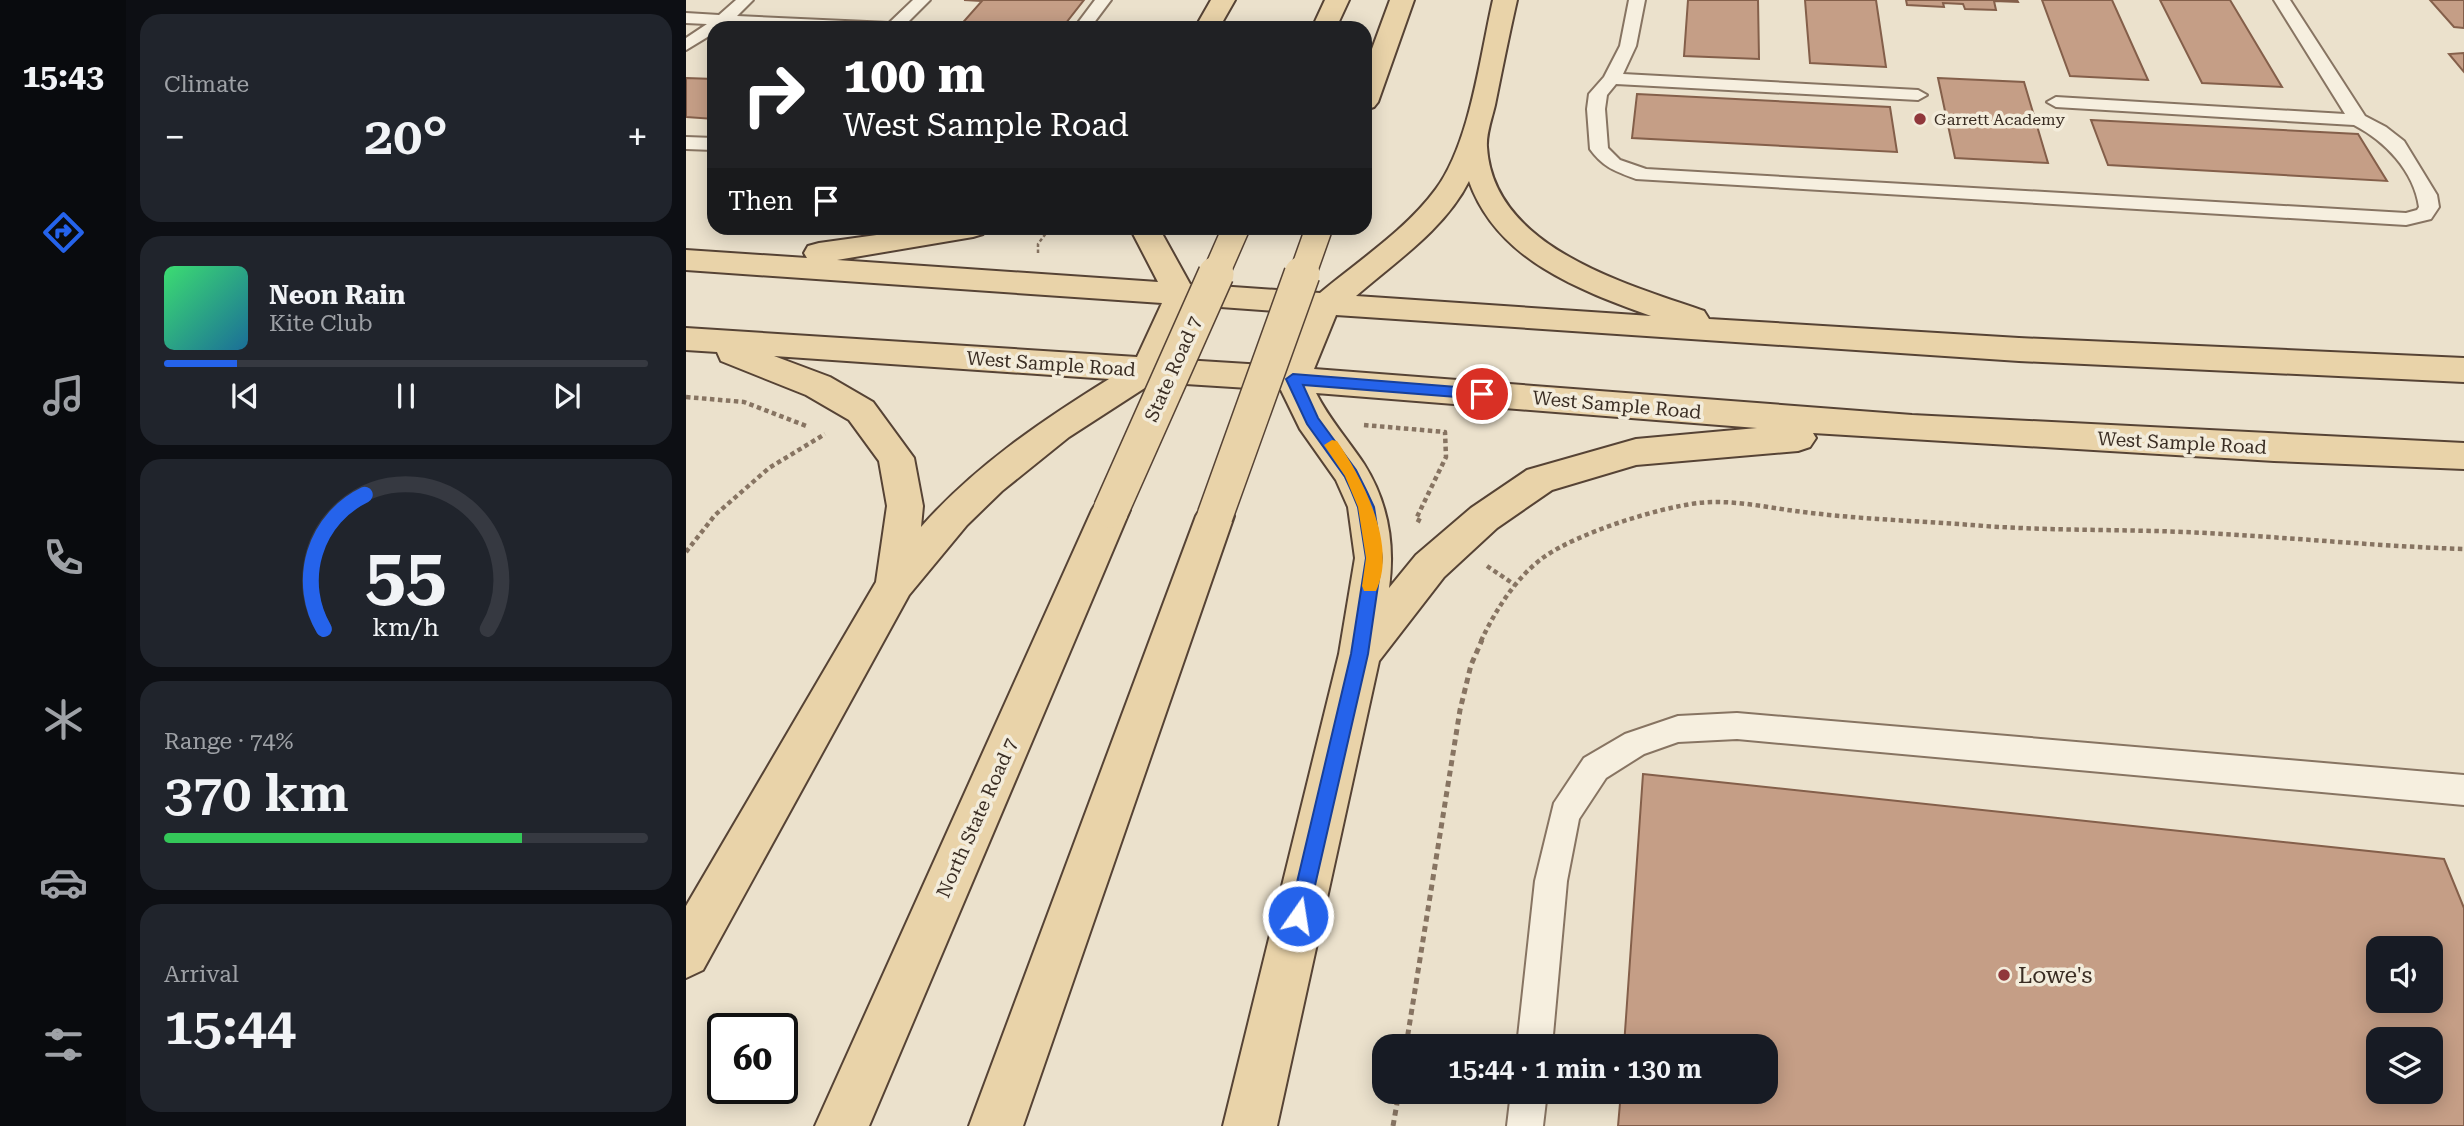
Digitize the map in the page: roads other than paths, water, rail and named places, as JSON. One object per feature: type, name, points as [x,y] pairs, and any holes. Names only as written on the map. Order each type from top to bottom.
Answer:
[{"type":"main road","points":[[1211,21],[1223,0]]},
{"type":"main road","points":[[1327,21],[1337,0]]},
{"type":"main road","points":[[1372,83],[1402,0]]},
{"type":"main road","points":[[1250,1126],[1360,654],[1374,558],[1366,507],[1351,474],[1312,420],[1293,379],[1324,306],[1421,224],[1449,192],[1473,146],[1505,0]]},
{"type":"main road","points":[[1473,146],[1486,191],[1506,223],[1531,249],[1576,275],[1731,334]]},
{"type":"main road","points":[[740,264],[936,235]]},
{"type":"main road","points":[[1149,235],[1181,296]]},
{"type":"main road","name":"State Road 7","points":[[1111,510],[1233,235]]},
{"type":"main road","points":[[996,1126],[1316,235]]},
{"type":"main road","points":[[686,260],[1731,334],[2160,358],[2464,370]]},
{"type":"main road","points":[[686,953],[895,584],[954,515],[997,474],[1058,428],[1147,370],[1181,296]]},
{"type":"main road","points":[[692,339],[818,386],[861,411],[896,458],[905,506],[895,584]]},
{"type":"main road","name":"West Sample Road","points":[[692,339],[1293,379],[1912,428],[2274,449],[2464,456]]},
{"type":"main road","points":[[1360,654],[1430,566],[1484,518],[1540,480],[1636,452],[1912,428]]},
{"type":"main road","name":"North State Road 7","points":[[842,1126],[1111,510]]},
{"type":"lane","points":[[723,20],[745,0]]},
{"type":"lane","points":[[900,21],[922,0]]},
{"type":"lane","points":[[1087,21],[1103,0]]},
{"type":"lane","points":[[1637,0],[1628,46],[1612,79],[1598,94],[1596,109],[1599,149],[1613,164],[1643,175],[2406,219],[2424,215],[2429,207],[2427,195],[2397,145],[2380,131],[2358,120],[2056,102]]},
{"type":"lane","points":[[2282,0],[2358,120]]},
{"type":"lane","points":[[686,18],[744,21]]},
{"type":"lane","points":[[686,45],[707,31]]},
{"type":"lane","points":[[1612,79],[1918,95]]},
{"type":"lane","points":[[686,142],[707,144]]},
{"type":"lane","points":[[1535,1034],[1551,881],[1565,814],[1595,768],[1635,744],[1678,729],[1737,726],[2464,790]]},
{"type":"lane","points":[[1525,1126],[1528,1104]]},
{"type":"place","name":"Garrett Academy","points":[[1920,119]]},
{"type":"place","name":"Lowe's","points":[[2004,975]]}]
